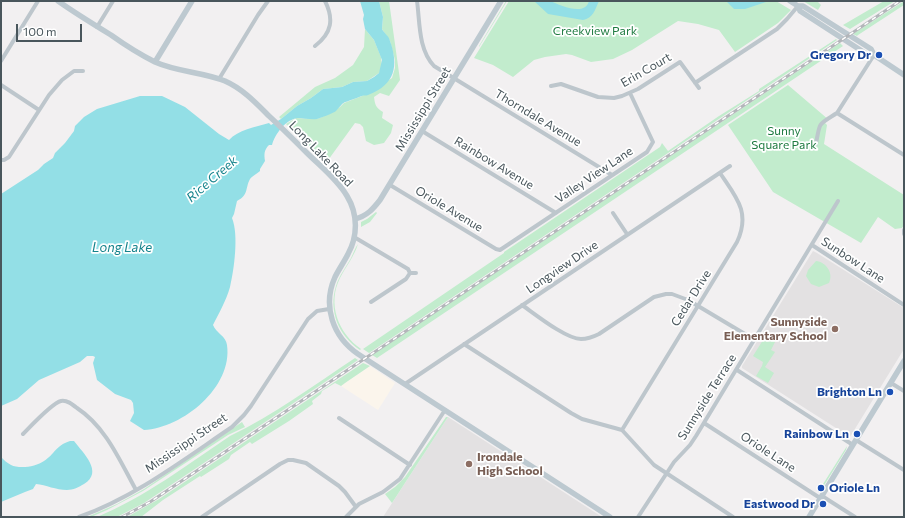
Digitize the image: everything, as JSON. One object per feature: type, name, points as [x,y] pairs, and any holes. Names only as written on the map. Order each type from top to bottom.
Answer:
[{"type":"street","points":[[1,61],[38,1]]},
{"type":"street","name":"Long Lake Road","points":[[58,1],[155,62],[219,79],[244,92],[342,188],[352,206],[355,219],[354,237],[349,253],[332,285],[329,309],[337,332],[350,348],[610,517]]},
{"type":"street","points":[[97,26],[113,1]]},
{"type":"street","points":[[155,62],[192,1]]},
{"type":"street","points":[[219,79],[268,1]]},
{"type":"street","points":[[315,46],[325,36],[329,26],[330,15],[325,1]]},
{"type":"street","name":"Thorndale Avenue","points":[[417,1],[422,43],[426,56],[434,66],[612,175]]},
{"type":"street","points":[[494,1],[500,3]]},
{"type":"street","points":[[790,1],[798,6],[800,11],[868,55],[874,55],[904,75]]},
{"type":"street","name":"Mississippi Street","points":[[355,219],[365,215],[373,209],[380,200],[500,3]]},
{"type":"street","points":[[695,83],[777,29],[798,6]]},
{"type":"street","points":[[816,144],[820,124],[838,113],[874,55]]},
{"type":"street","name":"Erin Court","points":[[551,86],[561,84],[591,95],[606,98],[622,96],[630,94],[680,62],[699,88]]},
{"type":"street","points":[[1,160],[9,157],[49,95],[62,80],[74,71],[83,71]]},
{"type":"street","points":[[1,85],[39,110]]},
{"type":"street","name":"Valley View Lane","points":[[499,250],[647,152],[653,142],[630,94]]},
{"type":"street","points":[[838,113],[904,155]]},
{"type":"street","name":"Rainbow Avenue","points":[[422,131],[556,213]]},
{"type":"street","name":"Longview Drive","points":[[404,384],[730,166]]},
{"type":"street","name":"Cedar Drive","points":[[622,430],[737,242],[742,226],[742,211],[740,204],[720,173]]},
{"type":"street","name":"Oriole Avenue","points":[[390,185],[499,250]]},
{"type":"street","name":"Sunnyside Terrace","points":[[638,517],[674,462],[690,445],[704,423],[838,201]]},
{"type":"street","points":[[613,213],[627,234]]},
{"type":"street","points":[[354,237],[408,269],[410,274]]},
{"type":"street","name":"Sunbow Lane","points":[[812,245],[904,305]]},
{"type":"street","points":[[371,302],[406,279],[410,274],[416,273]]},
{"type":"street","points":[[522,305],[571,337],[582,339],[592,338],[648,301],[660,295],[678,295],[754,340]]},
{"type":"street","name":"Mississippi Street","points":[[79,517],[103,507],[136,490],[178,464],[232,427],[251,406],[308,319],[317,311],[329,309]]},
{"type":"street","points":[[464,344],[571,413],[582,418],[622,430],[648,460],[666,474],[733,517]]},
{"type":"street","points":[[809,517],[904,361]]},
{"type":"street","points":[[737,370],[854,442],[904,470]]},
{"type":"street","points":[[891,383],[904,391]]},
{"type":"street","points":[[23,434],[55,404],[63,401],[69,402],[84,412],[99,426],[136,490]]},
{"type":"street","points":[[346,517],[356,507],[393,485],[400,479],[445,410]]},
{"type":"street","points":[[339,418],[410,465]]},
{"type":"street","name":"Oriole Lane","points":[[704,423],[855,517]]},
{"type":"street","points":[[202,517],[288,460],[303,462],[333,481],[345,492],[356,507]]},
{"type":"shaded area","name":"Sunnyside Elementary School","points":[[813,251],[904,308],[904,349],[850,437],[742,368]]},
{"type":"shaded area","points":[[370,366],[395,383],[378,410],[341,386]]},
{"type":"shaded area","name":"Irondale High School","points":[[448,417],[602,517],[383,517]]},
{"type":"green space","points":[[379,1],[389,1],[400,80],[389,96],[380,93],[374,97],[376,106],[383,112],[382,118],[393,125],[391,133],[384,143],[374,145],[366,141],[363,127],[360,124],[355,123],[326,163],[286,124],[296,118],[320,118],[340,107],[344,103],[362,96],[392,78],[395,68],[395,60],[390,41],[382,29],[383,17]]},
{"type":"green space","points":[[507,1],[479,47],[479,46]]},
{"type":"green space","name":"Creekview Park","points":[[509,1],[776,1],[791,10],[778,23],[735,52],[719,30],[698,24],[678,21],[632,50],[613,59],[591,62],[566,54],[545,57],[534,60],[513,77],[493,65],[474,58]]},
{"type":"green space","points":[[803,1],[817,1],[821,5],[818,10]]},
{"type":"green space","points":[[884,1],[895,1],[850,29],[843,25]]},
{"type":"green space","points":[[904,1],[904,5],[857,36],[853,34]]},
{"type":"green space","points":[[365,29],[374,40],[381,57],[382,67],[379,73],[367,81],[353,82],[342,87],[323,89],[297,106],[281,119],[279,117],[315,87],[335,78],[353,65],[364,47]]},
{"type":"green space","points":[[836,39],[837,40],[369,353],[363,349],[660,147],[662,143],[668,151]]},
{"type":"green space","points":[[840,43],[843,46],[377,358],[372,355]]},
{"type":"green space","name":"Sunny Square Park","points":[[788,85],[829,120],[825,123],[827,125],[824,144],[904,195],[904,225],[902,228],[895,229],[878,217],[861,243],[773,192],[728,125]]},
{"type":"green space","points":[[376,212],[377,213],[370,222],[361,227],[361,222]]},
{"type":"green space","points":[[358,244],[336,288],[335,308],[337,317],[346,335],[361,349],[360,350],[346,338],[341,330],[337,322],[333,305],[337,282]]},
{"type":"green space","points":[[816,261],[823,263],[830,272],[829,283],[819,287],[811,284],[806,276],[808,270]]},
{"type":"green space","points":[[768,332],[777,338],[771,350],[775,352],[765,367],[774,373],[768,383],[756,376],[763,362],[753,356]]},
{"type":"green space","points":[[355,358],[358,360],[144,503],[117,517],[97,517],[149,490],[230,436],[262,419]]},
{"type":"green space","points":[[363,363],[370,366],[341,386],[335,383],[322,391],[321,394],[312,401],[313,404],[289,421],[252,444],[250,442],[231,455],[229,459],[163,500],[141,517],[127,517],[159,499]]},
{"type":"green space","points":[[446,417],[448,417],[392,503],[385,494],[405,477]]},
{"type":"green space","points":[[242,422],[245,427],[228,435],[143,491],[107,510],[91,517],[87,517],[117,504],[144,489]]},
{"type":"green space","points":[[847,446],[820,492],[818,492]]},
{"type":"water","name":"Long Lake","points":[[360,1],[379,1],[383,17],[382,29],[388,36],[393,50],[394,66],[392,74],[384,86],[377,91],[345,102],[332,113],[317,119],[298,118],[289,121],[278,132],[272,145],[269,145],[265,150],[265,161],[260,171],[248,182],[245,194],[237,201],[232,218],[235,243],[232,280],[222,307],[213,325],[226,342],[227,361],[222,376],[214,390],[189,413],[174,422],[144,430],[130,421],[134,413],[133,403],[131,400],[115,394],[97,380],[93,363],[95,357],[87,356],[80,362],[39,380],[17,399],[1,406],[1,194],[38,170],[53,158],[55,153],[74,131],[75,126],[84,117],[97,109],[140,96],[162,96],[185,107],[219,134],[229,140],[247,129],[269,123],[271,125],[323,89],[342,87],[353,82],[367,81],[379,73],[382,60],[374,40],[365,29],[363,19],[364,15]]},
{"type":"water","points":[[534,1],[550,1],[566,7],[578,9],[587,6],[589,1],[599,1],[591,15],[583,20],[548,14]]},
{"type":"water","points":[[726,1],[766,2],[745,9],[734,9]]},
{"type":"water","points":[[74,441],[90,462],[92,474],[90,479],[84,484],[69,490],[36,484],[33,489],[1,502],[1,457],[14,466],[32,466],[41,463],[61,445]]},
{"type":"railway","points":[[122,517],[150,502],[900,1]]},
{"type":"place","name":"Gregory Dr","points":[[879,55]]},
{"type":"place","name":"Sunnyside Elementary School","points":[[835,329]]},
{"type":"place","name":"Brighton Ln","points":[[890,392]]},
{"type":"place","name":"Rainbow Ln","points":[[857,434]]},
{"type":"place","name":"Irondale High School","points":[[469,464]]},
{"type":"place","name":"Oriole Ln","points":[[821,488]]},
{"type":"place","name":"Eastwood Dr","points":[[823,504]]},
{"type":"water label","name":"Rice Creek","points":[[212,179]]}]
